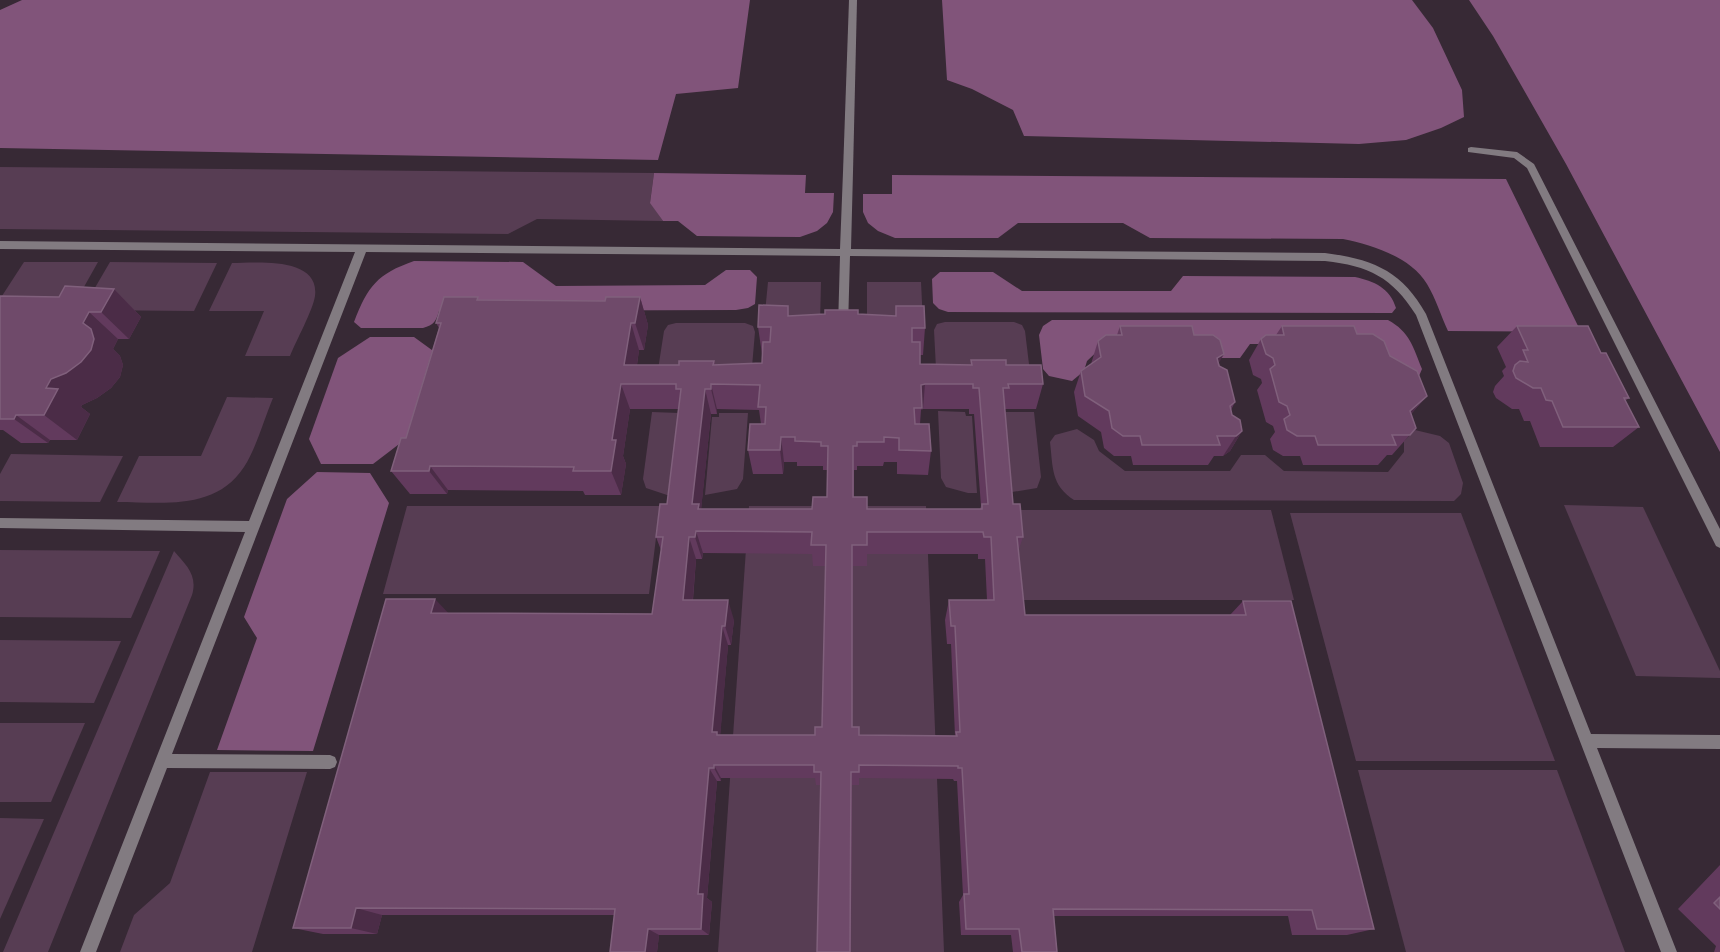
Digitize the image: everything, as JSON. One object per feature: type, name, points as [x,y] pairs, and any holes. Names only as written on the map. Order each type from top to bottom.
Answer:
[{"type":"street","points":[[843,329],[853,0]]},
{"type":"street","points":[[1472,150],[1517,154],[1531,166],[1720,542]]},
{"type":"street","points":[[0,245],[1325,257],[1351,259],[1376,266],[1393,277],[1410,294],[1421,314],[1669,952]]},
{"type":"street","points":[[88,952],[362,248]]},
{"type":"street","points":[[0,523],[253,527]]},
{"type":"street","points":[[1587,741],[1720,742]]},
{"type":"street","points":[[162,761],[330,762]]},
{"type":"shaded area","points":[[22,0],[750,0],[738,88],[676,94],[658,160],[0,148],[0,10]]},
{"type":"shaded area","points":[[942,0],[1412,0],[1433,28],[1462,90],[1464,117],[1406,140],[1359,144],[1024,136],[1013,110],[972,89],[947,80]]},
{"type":"shaded area","points":[[1469,0],[1720,0],[1720,452],[1566,164],[1493,36]]},
{"type":"shaded area","points":[[0,167],[654,173],[650,202],[663,221],[537,219],[508,234],[0,229]]},
{"type":"shaded area","points":[[654,173],[806,175],[805,193],[834,193],[833,212],[827,223],[817,231],[800,237],[697,236],[678,221],[663,221],[650,203]]},
{"type":"shaded area","points":[[892,175],[1506,179],[1581,332],[1448,331],[1427,284],[1411,266],[1378,249],[1343,239],[1150,238],[1123,223],[1018,223],[998,238],[895,238],[878,231],[868,223],[863,212],[863,194],[892,194]]},
{"type":"shaded area","points":[[414,261],[523,262],[556,286],[705,285],[726,270],[750,270],[757,277],[755,304],[736,310],[439,311],[434,322],[423,328],[361,328],[354,322],[364,299],[375,283],[391,271]]},
{"type":"shaded area","points":[[24,262],[98,262],[71,310],[0,299]]},
{"type":"shaded area","points":[[110,262],[217,263],[194,311],[82,310]]},
{"type":"shaded area","points":[[232,263],[284,264],[308,274],[314,283],[314,302],[290,356],[245,356],[264,311],[209,311]]},
{"type":"shaded area","points":[[940,272],[993,272],[1022,291],[1171,291],[1183,276],[1355,277],[1380,286],[1390,295],[1396,308],[1392,313],[948,312],[939,309],[933,303],[932,279]]},
{"type":"shaded area","points":[[768,282],[821,282],[820,323],[764,323]]},
{"type":"shaded area","points":[[867,282],[921,282],[923,323],[867,323]]},
{"type":"shaded area","points":[[1052,320],[1388,320],[1406,335],[1422,369],[1419,376],[1346,344],[1250,344],[1240,358],[1218,358],[1105,344],[1087,361],[1084,371],[1072,381],[1049,376],[1043,369],[1039,335],[1043,326]]},
{"type":"shaded area","points":[[1014,322],[1022,325],[1025,331],[1032,389],[937,388],[934,330],[937,324]]},
{"type":"shaded area","points":[[745,323],[753,326],[755,332],[750,390],[655,389],[664,331],[668,325]]},
{"type":"shaded area","points":[[370,337],[414,337],[436,353],[411,435],[373,464],[321,464],[309,439],[338,358]]},
{"type":"shaded area","points":[[227,397],[273,398],[248,460],[232,481],[218,491],[187,501],[117,502],[139,456],[201,456]]},
{"type":"shaded area","points":[[938,411],[965,412],[966,416],[972,416],[977,493],[946,487],[941,478]]},
{"type":"shaded area","points":[[652,412],[679,413],[676,495],[667,495],[646,488],[643,479]]},
{"type":"shaded area","points":[[1006,412],[1034,412],[1041,477],[1037,488],[1006,493],[999,416],[1006,416]]},
{"type":"shaded area","points":[[719,413],[748,413],[743,479],[737,489],[705,495],[712,417],[719,417]]},
{"type":"shaded area","points":[[1077,429],[1094,440],[1099,451],[1125,471],[1230,471],[1241,455],[1265,455],[1284,471],[1388,472],[1404,452],[1404,441],[1415,430],[1440,436],[1449,443],[1463,483],[1461,494],[1454,501],[1074,500],[1061,488],[1054,475],[1050,442],[1055,435]]},
{"type":"shaded area","points":[[11,454],[123,456],[100,502],[0,501],[0,474]]},
{"type":"shaded area","points":[[317,472],[370,473],[389,503],[313,751],[217,750],[257,638],[244,617],[287,499]]},
{"type":"shaded area","points":[[1564,505],[1643,507],[1720,671],[1720,678],[1636,676]]},
{"type":"shaded area","points":[[407,506],[660,506],[649,594],[383,594]]},
{"type":"shaded area","points":[[749,506],[926,506],[944,952],[718,952]]},
{"type":"shaded area","points":[[1008,510],[1271,510],[1294,600],[1016,600]]},
{"type":"shaded area","points":[[1290,513],[1461,513],[1555,761],[1356,761]]},
{"type":"shaded area","points":[[0,550],[160,551],[131,618],[0,617]]},
{"type":"shaded area","points":[[174,551],[192,576],[192,595],[48,952],[3,952]]},
{"type":"shaded area","points":[[0,640],[121,641],[94,703],[0,702]]},
{"type":"shaded area","points":[[0,723],[85,723],[51,802],[0,802]]},
{"type":"shaded area","points":[[1358,770],[1557,770],[1625,952],[1406,952]]},
{"type":"shaded area","points":[[210,772],[307,772],[252,952],[120,952],[134,915],[170,883]]},
{"type":"shaded area","points":[[0,818],[44,819],[0,919]]},
{"type":"building","points":[[65,286],[114,289],[101,312],[89,312],[83,323],[91,329],[94,339],[91,350],[81,362],[66,373],[51,379],[46,388],[58,389],[44,415],[16,415],[14,419],[0,419],[0,296],[59,297]]},
{"type":"building","points":[[444,297],[478,297],[477,300],[605,301],[606,297],[640,297],[635,323],[631,323],[624,365],[679,365],[679,361],[714,361],[713,365],[762,363],[763,342],[770,342],[771,327],[758,327],[759,305],[788,306],[788,316],[825,314],[825,310],[858,310],[858,314],[896,316],[896,306],[924,306],[925,328],[912,328],[912,342],[920,342],[920,364],[972,365],[971,360],[1006,360],[1006,365],[1041,365],[1043,384],[1008,384],[1009,388],[1003,388],[1013,504],[1020,504],[1023,537],[1017,537],[1025,615],[1246,615],[1243,601],[1291,601],[1374,929],[1317,929],[1312,910],[1053,909],[1057,952],[1022,952],[1019,929],[966,929],[964,894],[969,894],[962,768],[958,766],[859,765],[859,772],[851,772],[850,952],[817,952],[821,772],[814,772],[814,765],[714,765],[714,768],[709,768],[698,894],[703,894],[701,929],[648,929],[645,952],[610,952],[615,909],[356,908],[351,928],[293,928],[386,599],[435,599],[431,613],[652,614],[663,537],[656,537],[660,504],[667,504],[681,389],[676,389],[676,384],[621,384],[612,440],[616,440],[611,471],[573,471],[574,467],[430,466],[429,471],[391,471],[401,438],[406,438],[441,323],[436,323]],"holes":[[[711,384],[760,385],[758,407],[766,407],[765,424],[750,424],[748,450],[780,450],[781,437],[795,437],[795,441],[821,442],[821,446],[828,446],[827,497],[813,497],[812,509],[698,509],[699,504],[692,504],[705,389],[711,389]],[[973,384],[973,388],[979,388],[988,504],[982,504],[982,509],[867,509],[867,497],[853,497],[853,446],[857,446],[857,442],[884,442],[884,437],[899,438],[899,450],[931,451],[929,424],[915,424],[914,408],[922,408],[921,385]],[[696,531],[812,532],[811,545],[826,545],[822,727],[815,727],[815,735],[717,735],[717,732],[712,732],[722,626],[725,626],[728,600],[683,600],[689,537],[695,537]],[[867,532],[983,532],[984,537],[991,537],[994,600],[949,600],[951,626],[955,626],[960,732],[956,732],[957,736],[859,735],[859,727],[852,727],[852,545],[867,545]]]},
{"type":"building","points":[[1120,326],[1192,326],[1194,335],[1213,335],[1220,340],[1224,354],[1217,358],[1219,366],[1227,370],[1235,402],[1230,406],[1232,415],[1240,420],[1242,431],[1236,436],[1217,436],[1220,445],[1142,445],[1140,436],[1123,436],[1112,428],[1109,411],[1085,396],[1081,371],[1101,357],[1098,341],[1106,335],[1122,335]]},
{"type":"building","points":[[1282,326],[1354,326],[1357,334],[1373,334],[1384,341],[1390,356],[1417,371],[1427,396],[1410,411],[1416,428],[1410,435],[1392,435],[1396,445],[1318,445],[1315,436],[1297,436],[1287,430],[1284,419],[1290,415],[1287,406],[1279,402],[1270,369],[1275,365],[1273,358],[1266,354],[1261,339],[1266,335],[1284,335]]},
{"type":"building","points":[[1517,326],[1588,326],[1601,353],[1606,353],[1629,398],[1624,398],[1639,427],[1563,427],[1552,401],[1546,400],[1541,388],[1533,388],[1516,378],[1513,371],[1515,365],[1520,361],[1528,362],[1523,350],[1528,350]]},
{"type":"building","points":[[1720,897],[1720,909],[1714,903]]}]
